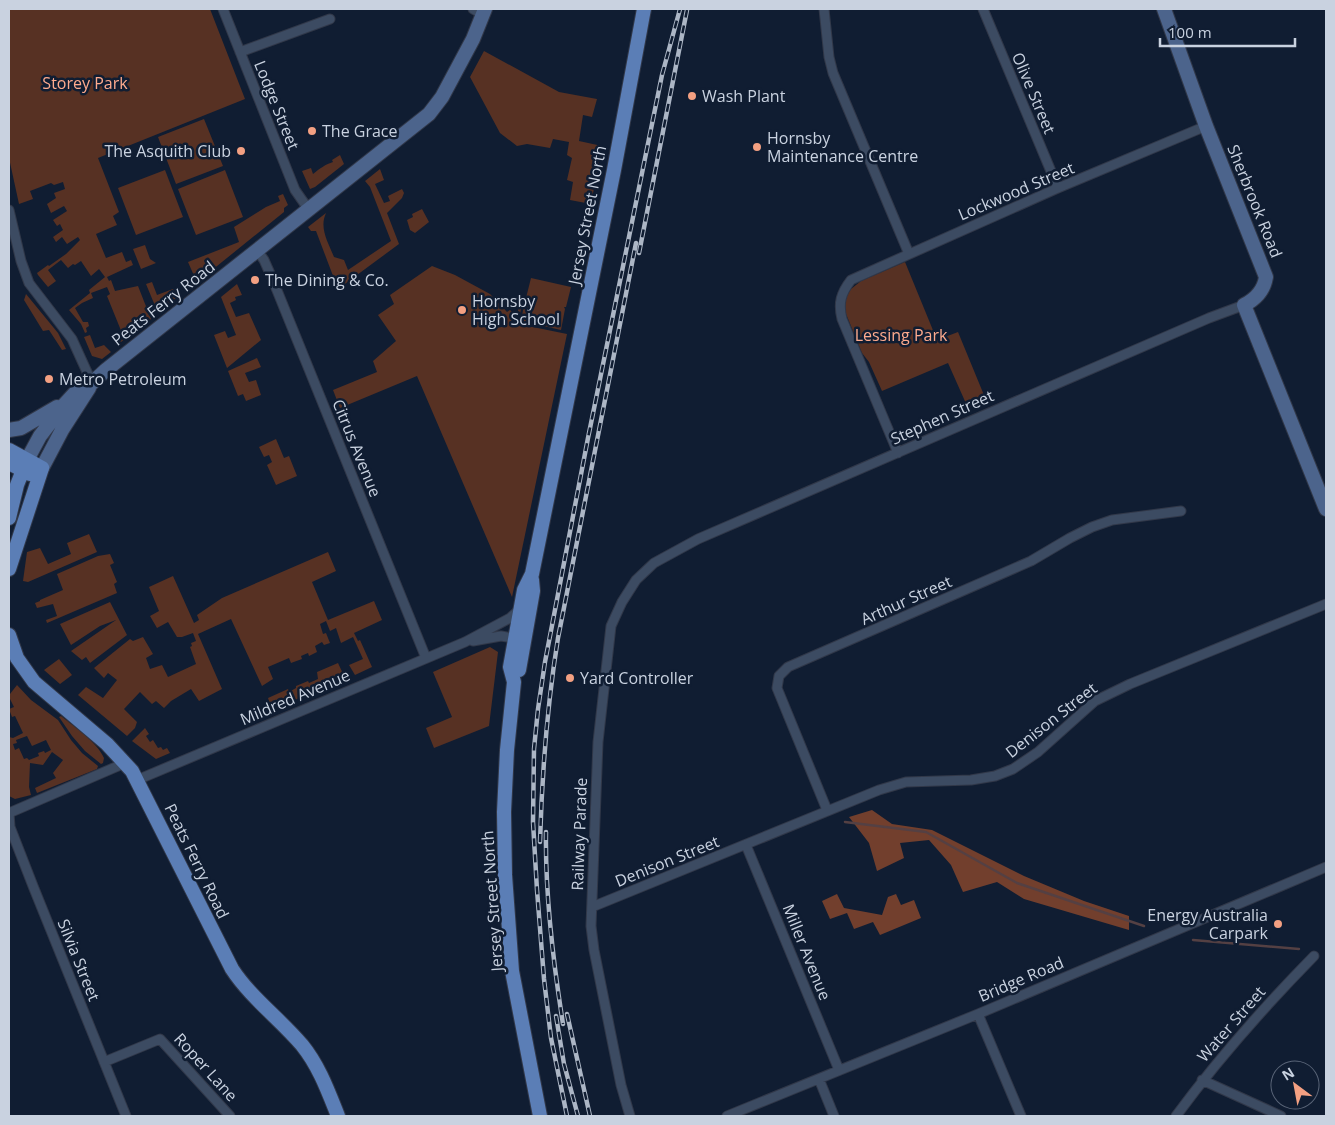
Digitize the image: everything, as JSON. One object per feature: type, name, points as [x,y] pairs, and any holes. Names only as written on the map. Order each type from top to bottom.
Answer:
[{"type":"main road","name":"Jersey Street North","points":[[520,639],[533,591],[532,574],[610,189],[644,9]]},
{"type":"main road","name":"Sherbrook Road","points":[[1164,9],[1206,126],[1266,277],[1260,292],[1251,302],[1244,305]]},
{"type":"main road","name":"Peats Ferry Road","points":[[9,518],[17,485],[25,466],[47,425],[75,393],[92,383],[257,250],[266,234],[306,207],[424,106],[432,96],[480,11]]},
{"type":"main road","points":[[1244,305],[1326,509]]},
{"type":"main road","name":"Peats Ferry Road","points":[[9,569],[40,473],[62,430],[92,383]]},
{"type":"main road","points":[[9,430],[22,428],[31,423],[75,393]]},
{"type":"main road","points":[[9,450],[25,466]]},
{"type":"main road","points":[[9,464],[25,466],[40,473]]},
{"type":"main road","name":"Jersey Street North","points":[[532,574],[524,590],[520,609],[520,669],[514,682],[507,750],[504,812],[507,916],[512,971],[540,1116]]},
{"type":"main road","name":"Peats Ferry Road","points":[[9,635],[18,658],[34,682],[107,744],[125,763],[137,780],[232,969],[253,997],[310,1055],[321,1074],[338,1116]]},
{"type":"street","name":"Lodge Street","points":[[223,9],[295,190],[306,207]]},
{"type":"street","points":[[824,9],[829,57],[833,73],[909,254]]},
{"type":"street","name":"Olive Street","points":[[983,9],[1058,188]]},
{"type":"street","points":[[240,52],[330,19]]},
{"type":"street","name":"Lockwood Street","points":[[898,453],[842,319],[840,308],[843,290],[851,280],[1058,188],[1206,126]]},
{"type":"street","points":[[9,210],[21,261],[29,283],[72,339],[92,383]]},
{"type":"street","name":"Citrus Avenue","points":[[257,250],[261,254],[272,278],[426,658]]},
{"type":"street","name":"Stephen Street","points":[[654,563],[698,539],[1209,318],[1244,305]]},
{"type":"street","name":"Arthur Street","points":[[828,810],[777,688],[779,676],[788,667],[1031,561],[1092,527],[1112,520],[1181,511]]},
{"type":"street","name":"Railway Parade","points":[[630,1116],[621,1085],[594,950],[592,907],[598,742],[611,626],[627,592],[636,580],[654,563]]},
{"type":"street","name":"Denison Street","points":[[592,907],[879,790],[906,782],[971,780],[995,776],[1013,769],[1038,752],[1095,701],[1130,684],[1326,604]]},
{"type":"street","name":"Mildred Avenue","points":[[137,780],[466,642],[510,618],[520,609]]},
{"type":"street","name":"Mildred Avenue","points":[[466,642],[491,637],[520,639]]},
{"type":"street","points":[[9,813],[125,763]]},
{"type":"street","name":"Silvia Street","points":[[9,813],[10,827],[126,1116]]},
{"type":"street","name":"Miller Avenue","points":[[746,845],[839,1070]]},
{"type":"street","name":"Bridge Road","points":[[727,1116],[978,1014],[1326,867]]},
{"type":"street","name":"Water Street","points":[[1176,1116],[1202,1080],[1283,987],[1314,956]]},
{"type":"street","points":[[978,1014],[1021,1116]]},
{"type":"street","name":"Roper Lane","points":[[104,1062],[160,1039],[230,1116]]},
{"type":"street","points":[[819,1079],[834,1116]]},
{"type":"street","points":[[1202,1080],[1281,1116]]},
{"type":"green space","name":"Storey Park","points":[[210,9],[245,99],[98,158],[119,212],[113,216],[117,225],[96,234],[106,258],[122,252],[126,262],[131,260],[133,265],[107,277],[109,281],[111,280],[115,291],[138,286],[151,319],[121,342],[115,336],[122,333],[107,296],[110,294],[107,287],[91,293],[93,298],[75,308],[83,322],[88,322],[87,332],[85,333],[81,324],[69,310],[90,293],[89,290],[105,277],[99,269],[91,276],[81,261],[68,268],[61,260],[48,270],[56,281],[48,287],[37,273],[66,254],[80,240],[78,237],[67,244],[62,237],[56,242],[53,237],[63,230],[60,224],[57,226],[53,220],[67,211],[64,206],[51,213],[47,204],[56,198],[54,193],[65,189],[63,182],[54,185],[51,183],[30,191],[33,199],[19,204],[9,158],[9,10]]},
{"type":"green space","points":[[484,51],[559,92],[597,99],[592,117],[583,115],[579,141],[602,146],[591,204],[570,200],[573,182],[567,180],[572,158],[567,155],[569,142],[553,139],[550,148],[527,144],[517,146],[500,133],[470,77]]},
{"type":"green space","points":[[204,119],[223,166],[176,184],[158,137]]},
{"type":"green space","points":[[340,155],[344,164],[310,189],[302,171],[311,168],[313,174],[333,162],[332,160]]},
{"type":"green space","points":[[380,169],[384,180],[375,184],[384,203],[390,201],[388,196],[402,189],[404,193],[402,198],[387,213],[399,244],[338,289],[316,231],[311,231],[308,227],[326,213],[323,224],[327,240],[334,257],[344,260],[348,270],[391,241],[370,187],[365,181]]},
{"type":"green space","points":[[165,170],[183,217],[136,235],[118,188]]},
{"type":"green space","points":[[225,170],[243,217],[196,235],[178,189]]},
{"type":"green space","points":[[283,194],[288,205],[284,208],[284,212],[191,287],[188,292],[184,287],[195,278],[188,262],[239,242],[234,227],[266,207],[280,201],[278,196]]},
{"type":"green space","points":[[422,209],[429,222],[415,233],[410,230],[407,220],[413,217],[412,214]]},
{"type":"green space","points":[[145,245],[150,259],[156,263],[141,269],[133,249]]},
{"type":"green space","name":"Lessing Park","points":[[905,262],[937,340],[958,332],[986,400],[968,408],[948,363],[882,391],[869,362],[862,353],[844,309],[846,297],[851,289],[861,281]]},
{"type":"green space","points":[[432,266],[455,275],[490,294],[507,312],[510,310],[517,316],[520,298],[523,299],[518,324],[567,334],[512,597],[417,376],[340,408],[333,390],[377,372],[373,361],[396,341],[378,315],[394,304],[390,295]]},
{"type":"green space","points":[[531,278],[571,287],[566,307],[564,307],[561,330],[521,321],[525,300],[528,301],[526,298]]},
{"type":"green space","points":[[152,282],[157,295],[173,289],[176,298],[158,313],[146,284]]},
{"type":"green space","points":[[237,284],[242,295],[235,297],[236,300],[230,303],[236,317],[249,313],[261,340],[227,368],[214,335],[225,331],[228,338],[236,335],[221,297]]},
{"type":"green space","points":[[26,294],[58,333],[66,349],[62,350],[49,330],[43,331],[24,300]]},
{"type":"green space","points":[[90,335],[95,348],[104,345],[111,352],[102,359],[92,356],[84,337]]},
{"type":"green space","points":[[257,358],[261,367],[245,373],[249,382],[256,380],[261,395],[246,401],[243,394],[238,396],[228,371]]},
{"type":"green space","points":[[276,439],[284,458],[289,456],[297,476],[276,485],[267,465],[272,462],[269,455],[264,457],[259,447]]},
{"type":"green space","points":[[89,534],[97,552],[28,582],[23,581],[27,552],[40,548],[48,564],[71,554],[67,543]]},
{"type":"green space","points":[[328,552],[336,571],[312,582],[328,620],[374,601],[382,620],[354,633],[358,641],[360,640],[372,667],[355,675],[349,665],[363,659],[353,637],[341,643],[336,628],[330,631],[326,621],[320,624],[323,634],[326,633],[330,643],[324,645],[322,642],[315,646],[317,652],[309,656],[308,653],[301,656],[302,659],[291,663],[289,658],[268,667],[273,679],[262,686],[231,619],[198,634],[222,689],[199,701],[191,689],[171,701],[164,708],[156,701],[152,704],[140,692],[124,709],[137,722],[135,728],[127,736],[78,695],[86,687],[103,698],[117,680],[108,673],[104,678],[94,668],[130,639],[133,641],[143,637],[153,654],[146,658],[150,669],[162,665],[168,677],[196,664],[190,647],[192,646],[191,643],[196,641],[193,633],[177,637],[168,622],[157,628],[150,616],[159,611],[149,587],[173,576],[194,623],[199,620],[197,615],[222,598]]},
{"type":"green space","points":[[110,554],[114,563],[110,565],[117,582],[114,584],[117,593],[47,623],[46,620],[57,616],[53,604],[37,608],[35,603],[63,590],[57,574],[98,556]]},
{"type":"green space","points":[[110,602],[127,635],[90,663],[86,657],[82,660],[71,651],[116,620],[100,626],[71,645],[60,624]]},
{"type":"green space","points":[[490,647],[498,652],[489,726],[434,748],[426,728],[452,717],[433,672]]},
{"type":"green space","points":[[59,659],[72,675],[60,684],[44,670]]},
{"type":"green space","points":[[338,663],[345,678],[272,710],[268,698],[288,689],[289,692],[296,688],[296,686],[318,679],[317,672]]},
{"type":"green space","points":[[17,685],[31,700],[58,720],[82,753],[98,766],[97,769],[37,793],[35,788],[56,778],[53,773],[63,760],[52,752],[43,765],[30,763],[29,787],[31,795],[15,799],[9,796],[9,737],[13,738],[23,733],[15,716],[12,717],[9,709],[14,707],[10,694]],"holes":[[[27,736],[32,746],[46,740],[51,750],[45,753],[44,751],[38,753],[39,756],[29,760],[27,758],[24,759],[19,748],[15,750],[13,744],[17,743],[16,740]]]},
{"type":"green space","points":[[61,716],[96,746],[104,758],[103,763],[101,764],[85,751],[72,736],[59,717]]},
{"type":"green space","points":[[145,728],[149,734],[146,736],[150,742],[153,740],[158,748],[161,747],[163,750],[167,748],[170,753],[156,759],[132,741]]},
{"type":"shaded area","points":[[872,810],[892,824],[932,830],[1024,876],[1084,901],[1129,916],[1129,930],[1024,899],[997,882],[963,892],[951,865],[929,840],[900,843],[904,858],[877,871],[869,843],[849,817]]},
{"type":"shaded area","points":[[837,894],[844,908],[882,915],[888,897],[896,894],[901,905],[914,900],[921,918],[880,935],[873,922],[854,929],[847,913],[830,919],[822,901]]},
{"type":"waterway","points":[[845,822],[926,832],[1017,883],[1144,926]]},
{"type":"waterway","points":[[1193,940],[1299,949]]},
{"type":"railway","points":[[567,1116],[551,1038],[537,890],[533,822],[534,749],[538,709],[545,662],[588,438],[662,75],[680,9]]},
{"type":"railway","points":[[639,253],[687,10]]},
{"type":"railway","points":[[540,842],[546,739],[558,638],[636,243]]},
{"type":"railway","points":[[546,832],[550,928],[563,1024]]},
{"type":"railway","points":[[567,1014],[590,1116]]},
{"type":"railway","points":[[556,1016],[564,1064],[578,1116]]},
{"type":"place","name":"Wash Plant","points":[[692,96]]},
{"type":"place","name":"The Grace","points":[[312,131]]},
{"type":"place","name":"Hornsby Maintenance Centre","points":[[757,147]]},
{"type":"place","name":"The Asquith Club","points":[[241,151]]},
{"type":"place","name":"The Dining & Co.","points":[[255,280]]},
{"type":"place","name":"Hornsby High School","points":[[462,310]]},
{"type":"place","name":"Metro Petroleum","points":[[49,379]]},
{"type":"place","name":"Yard Controller","points":[[570,678]]},
{"type":"place","name":"Energy Australia Carpark","points":[[1278,924]]}]
